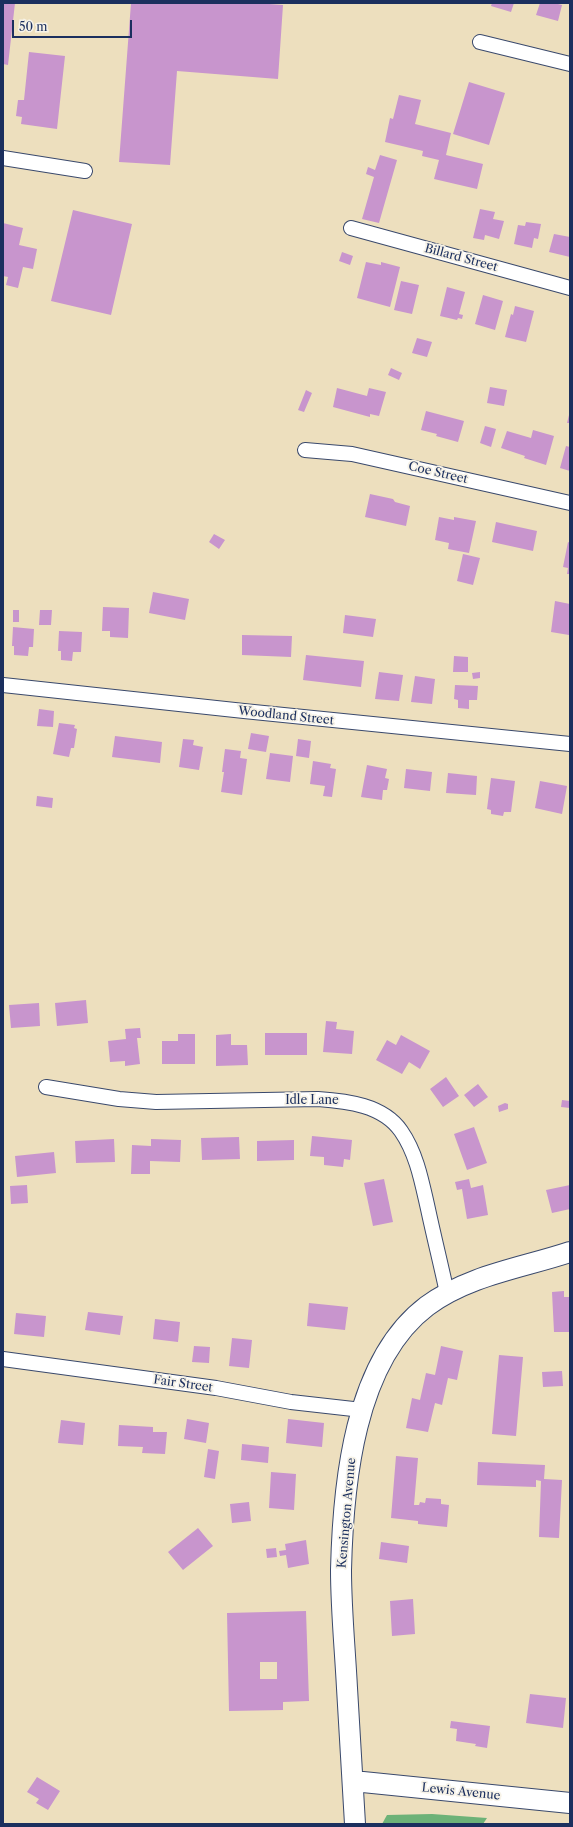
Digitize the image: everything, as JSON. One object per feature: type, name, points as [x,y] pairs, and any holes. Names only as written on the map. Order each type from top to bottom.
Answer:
[{"type":"main road","name":"Kensington Avenue","points":[[355,1824],[341,1571],[346,1492],[353,1448],[362,1410],[375,1374],[389,1347],[405,1326],[427,1306],[447,1293],[475,1280],[570,1252]]},
{"type":"main road","name":"Lewis Avenue","points":[[353,1781],[570,1803]]},
{"type":"street","points":[[480,42],[570,64]]},
{"type":"street","points":[[3,158],[85,170]]},
{"type":"street","name":"Billard Street","points":[[352,228],[570,288]]},
{"type":"street","name":"Coe Street","points":[[305,450],[352,454],[570,503]]},
{"type":"street","name":"Woodland Street","points":[[3,685],[244,712],[570,744]]},
{"type":"street","name":"Idle Lane","points":[[46,1087],[119,1099],[156,1102],[318,1099],[343,1100],[367,1106],[386,1118],[401,1131],[411,1150],[419,1172],[447,1293]]},
{"type":"street","name":"Fair Street","points":[[3,1359],[216,1388],[324,1406],[362,1410]]},
{"type":"green space","points":[[432,1814],[487,1818],[483,1824],[382,1824],[387,1815]]},
{"type":"building","points":[[3,3],[15,3],[8,65],[3,64]]},
{"type":"building","points":[[131,3],[256,3],[283,5],[278,79],[177,71],[170,165],[119,162]]},
{"type":"building","points":[[492,3],[514,3],[511,12],[491,6]]},
{"type":"building","points":[[540,3],[554,3],[562,5],[558,21],[536,15]]},
{"type":"building","points":[[29,52],[65,56],[57,129],[21,124],[22,117],[16,116],[18,100],[24,100]]},
{"type":"building","points":[[469,82],[505,93],[489,145],[453,134]]},
{"type":"building","points":[[399,95],[421,100],[415,124],[451,133],[446,155],[483,164],[477,189],[434,179],[439,160],[422,156],[423,151],[385,142],[390,118],[393,119]]},
{"type":"building","points":[[380,155],[397,160],[379,223],[362,219],[374,177],[366,174],[368,167],[375,170]]},
{"type":"building","points":[[480,209],[495,212],[493,219],[504,221],[499,239],[485,235],[484,240],[473,238]]},
{"type":"building","points":[[73,210],[132,224],[111,315],[51,301]]},
{"type":"building","points":[[526,222],[541,224],[538,239],[534,238],[532,248],[514,244],[518,225],[525,226]]},
{"type":"building","points":[[3,223],[23,228],[19,245],[37,249],[33,269],[23,267],[18,288],[6,285],[8,277],[3,276]]},
{"type":"building","points":[[554,234],[570,237],[570,257],[549,252]]},
{"type":"building","points":[[342,252],[353,256],[350,265],[339,261]]},
{"type":"building","points":[[366,262],[381,265],[381,262],[400,267],[390,307],[357,298]]},
{"type":"building","points":[[401,281],[419,285],[412,314],[394,310]]},
{"type":"building","points":[[447,287],[465,292],[459,314],[463,315],[462,319],[458,318],[457,320],[440,316]]},
{"type":"building","points":[[483,295],[503,301],[495,330],[475,324]]},
{"type":"building","points":[[515,306],[534,311],[526,342],[505,337],[511,314],[513,315]]},
{"type":"building","points":[[417,338],[432,342],[427,357],[412,353]]},
{"type":"building","points":[[391,368],[402,373],[399,380],[388,375]]},
{"type":"building","points":[[490,387],[507,390],[504,406],[487,403]]},
{"type":"building","points":[[337,388],[367,396],[369,388],[386,392],[379,416],[370,414],[370,417],[333,407]]},
{"type":"building","points":[[306,390],[312,393],[304,412],[298,410]]},
{"type":"building","points":[[426,411],[464,421],[458,442],[421,430]]},
{"type":"building","points":[[570,411],[570,423],[567,423]]},
{"type":"building","points":[[485,426],[496,429],[491,447],[480,443]]},
{"type":"building","points":[[533,430],[554,436],[546,465],[524,458],[525,456],[501,448],[507,431],[531,438]]},
{"type":"building","points":[[566,446],[570,447],[570,471],[560,468]]},
{"type":"building","points":[[370,494],[393,499],[395,502],[410,506],[406,526],[365,517]]},
{"type":"building","points":[[439,517],[454,520],[454,517],[476,521],[469,553],[448,549],[449,543],[435,540]]},
{"type":"building","points":[[496,522],[537,531],[533,551],[492,542]]},
{"type":"building","points":[[214,534],[225,540],[219,549],[209,542]]},
{"type":"building","points":[[568,542],[570,543],[570,574],[567,574],[568,568],[563,567]]},
{"type":"building","points":[[463,554],[480,558],[473,585],[457,581]]},
{"type":"building","points":[[153,592],[189,599],[185,620],[149,613]]},
{"type":"building","points":[[555,601],[570,604],[569,635],[551,632]]},
{"type":"building","points":[[103,607],[129,608],[128,638],[110,637],[110,631],[102,631]]},
{"type":"building","points":[[13,610],[19,610],[19,622],[13,622]]},
{"type":"building","points":[[40,610],[52,610],[51,625],[39,625]]},
{"type":"building","points":[[345,615],[376,619],[373,637],[343,633]]},
{"type":"building","points":[[13,627],[34,629],[33,647],[29,647],[28,656],[14,655],[14,646],[12,646]]},
{"type":"building","points":[[59,631],[82,632],[81,652],[73,652],[72,661],[61,660],[61,651],[58,651]]},
{"type":"building","points":[[242,635],[292,636],[291,657],[242,655]]},
{"type":"building","points":[[306,655],[364,661],[361,687],[303,680]]},
{"type":"building","points":[[454,656],[468,657],[468,672],[453,672]]},
{"type":"building","points":[[379,672],[403,675],[399,701],[375,699]]},
{"type":"building","points":[[480,672],[480,678],[473,679],[472,673]]},
{"type":"building","points":[[415,676],[435,679],[432,704],[411,702]]},
{"type":"building","points":[[455,685],[478,686],[477,700],[469,700],[469,709],[458,708],[458,700],[454,699]]},
{"type":"building","points":[[39,709],[54,711],[53,727],[37,726]]},
{"type":"building","points":[[59,723],[75,725],[74,728],[77,729],[74,748],[71,748],[69,757],[53,754]]},
{"type":"building","points":[[251,733],[269,736],[266,752],[248,749]]},
{"type":"building","points":[[115,736],[162,742],[160,763],[112,757]]},
{"type":"building","points":[[183,739],[194,740],[193,745],[203,747],[199,770],[179,767]]},
{"type":"building","points":[[298,739],[311,741],[309,758],[296,756]]},
{"type":"building","points":[[225,749],[241,751],[240,758],[247,759],[242,795],[221,792]]},
{"type":"building","points":[[270,753],[293,756],[290,782],[266,779]]},
{"type":"building","points":[[313,761],[331,764],[330,768],[336,769],[332,797],[323,796],[325,786],[310,784]]},
{"type":"building","points":[[367,765],[387,769],[385,778],[389,779],[387,790],[383,790],[382,800],[361,797]]},
{"type":"building","points":[[406,769],[432,772],[430,791],[404,788]]},
{"type":"building","points":[[448,773],[477,776],[476,795],[446,793]]},
{"type":"building","points":[[491,778],[515,781],[511,812],[504,812],[503,816],[491,814],[491,810],[487,809]]},
{"type":"building","points":[[540,781],[567,786],[562,814],[535,808]]},
{"type":"building","points":[[37,796],[53,798],[52,808],[36,806]]},
{"type":"building","points":[[86,1000],[88,1023],[57,1026],[55,1003]]},
{"type":"building","points":[[39,1003],[40,1026],[11,1028],[9,1005]]},
{"type":"building","points":[[326,1021],[337,1022],[336,1029],[354,1031],[352,1054],[323,1052]]},
{"type":"building","points":[[140,1028],[141,1038],[137,1038],[140,1064],[125,1066],[125,1061],[110,1062],[108,1041],[126,1039],[125,1029]]},
{"type":"building","points":[[265,1033],[307,1033],[307,1055],[265,1055]]},
{"type":"building","points":[[178,1034],[195,1034],[195,1064],[162,1064],[162,1041],[178,1041]]},
{"type":"building","points":[[231,1034],[231,1045],[247,1045],[248,1065],[216,1066],[216,1035]]},
{"type":"building","points":[[401,1035],[430,1051],[420,1069],[409,1062],[402,1074],[376,1060],[387,1040],[396,1045]]},
{"type":"building","points":[[446,1077],[459,1096],[443,1107],[430,1089]]},
{"type":"building","points":[[478,1084],[488,1097],[474,1107],[464,1095]]},
{"type":"building","points":[[562,1100],[570,1101],[570,1108],[561,1107]]},
{"type":"building","points":[[505,1103],[508,1104],[508,1109],[499,1112],[498,1106]]},
{"type":"building","points":[[474,1127],[487,1163],[467,1170],[454,1134]]},
{"type":"building","points":[[312,1136],[352,1140],[350,1160],[344,1159],[343,1167],[324,1165],[324,1157],[310,1156]]},
{"type":"building","points":[[239,1137],[240,1159],[202,1160],[201,1138]]},
{"type":"building","points":[[114,1139],[115,1162],[76,1163],[75,1141]]},
{"type":"building","points":[[151,1139],[181,1140],[180,1162],[150,1161],[150,1174],[131,1174],[132,1145],[151,1146]]},
{"type":"building","points":[[294,1140],[294,1160],[257,1161],[257,1141]]},
{"type":"building","points":[[54,1152],[56,1173],[17,1177],[15,1156]]},
{"type":"building","points":[[384,1179],[393,1222],[373,1226],[364,1183]]},
{"type":"building","points":[[469,1179],[471,1188],[483,1185],[488,1215],[467,1219],[462,1189],[457,1190],[455,1182]]},
{"type":"building","points":[[27,1185],[28,1203],[11,1204],[10,1186]]},
{"type":"building","points":[[570,1185],[570,1209],[552,1213],[546,1190]]},
{"type":"building","points":[[564,1291],[564,1297],[570,1297],[570,1332],[554,1332],[552,1292]]},
{"type":"building","points":[[309,1303],[348,1307],[345,1330],[307,1326]]},
{"type":"building","points":[[88,1312],[123,1316],[120,1335],[85,1330]]},
{"type":"building","points":[[16,1313],[46,1316],[44,1337],[14,1334]]},
{"type":"building","points":[[155,1319],[180,1322],[178,1342],[153,1339]]},
{"type":"building","points":[[232,1338],[252,1340],[249,1368],[229,1366]]},
{"type":"building","points":[[194,1346],[210,1347],[209,1363],[192,1362]]},
{"type":"building","points":[[441,1346],[463,1351],[457,1380],[448,1378],[442,1405],[435,1403],[428,1432],[406,1428],[412,1398],[420,1400],[426,1373],[435,1375]]},
{"type":"building","points":[[499,1355],[523,1357],[516,1436],[492,1434]]},
{"type":"building","points":[[562,1371],[563,1386],[543,1387],[542,1372]]},
{"type":"building","points":[[187,1419],[209,1423],[206,1443],[184,1439]]},
{"type":"building","points":[[288,1419],[324,1423],[322,1447],[286,1443]]},
{"type":"building","points":[[61,1420],[85,1423],[83,1445],[58,1443]]},
{"type":"building","points":[[119,1425],[153,1427],[153,1432],[167,1432],[165,1454],[142,1453],[143,1447],[118,1446]]},
{"type":"building","points":[[242,1444],[269,1447],[268,1463],[241,1460]]},
{"type":"building","points":[[208,1449],[219,1451],[215,1479],[204,1477]]},
{"type":"building","points":[[396,1456],[418,1458],[414,1505],[419,1505],[420,1502],[425,1503],[426,1498],[441,1499],[441,1504],[449,1505],[447,1527],[418,1524],[418,1521],[391,1518]]},
{"type":"building","points":[[478,1462],[545,1465],[544,1479],[562,1480],[559,1538],[539,1537],[541,1481],[536,1480],[536,1487],[477,1485]]},
{"type":"building","points":[[271,1472],[296,1474],[294,1510],[269,1508]]},
{"type":"building","points":[[249,1502],[251,1521],[232,1523],[230,1504]]},
{"type":"building","points":[[198,1528],[213,1546],[183,1570],[168,1552]]},
{"type":"building","points":[[306,1540],[309,1564],[288,1568],[286,1555],[280,1556],[279,1551],[286,1550],[285,1544]]},
{"type":"building","points":[[381,1542],[409,1546],[407,1563],[379,1559]]},
{"type":"building","points":[[276,1548],[277,1557],[267,1558],[266,1549]]},
{"type":"building","points":[[413,1599],[415,1634],[392,1636],[390,1601]]},
{"type":"building","points":[[306,1611],[309,1701],[283,1702],[283,1710],[229,1711],[227,1613]],"holes":[[[260,1662],[277,1662],[277,1679],[260,1679]]]},
{"type":"building","points":[[530,1694],[566,1698],[563,1728],[526,1723]]},
{"type":"building","points":[[451,1721],[490,1726],[487,1748],[475,1746],[476,1744],[456,1741],[457,1729],[450,1728]]},
{"type":"building","points":[[37,1777],[60,1791],[48,1810],[36,1803],[39,1799],[27,1792]]}]
